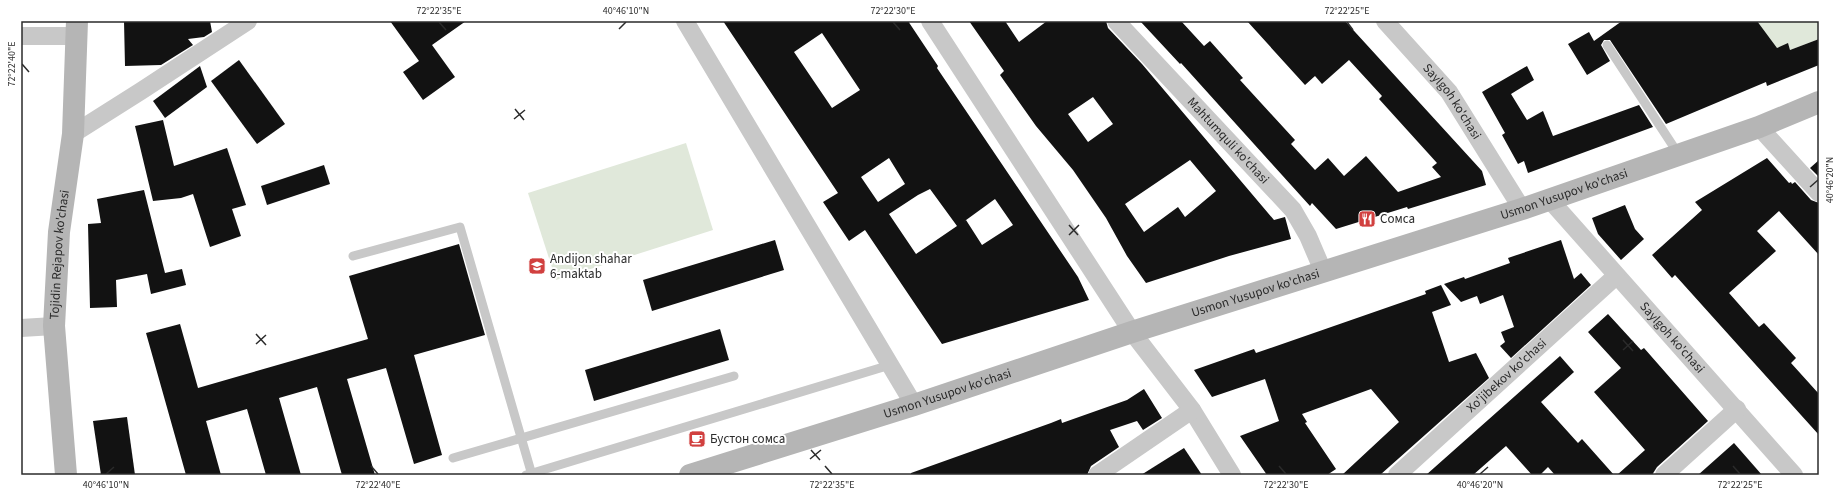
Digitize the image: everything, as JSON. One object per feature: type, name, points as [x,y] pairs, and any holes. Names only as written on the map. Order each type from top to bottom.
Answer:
[{"type":"main road","name":"Tojidin Rejapov ko'chasi","points":[[66,475],[54,326],[59,232],[73,134],[77,28]]},
{"type":"main road","name":"Usmon Yusupov ko'chasi","points":[[690,475],[914,405],[1132,332],[1550,200],[1759,127],[1819,102]]},
{"type":"street","points":[[73,134],[248,21]]},
{"type":"street","points":[[685,21],[914,405]]},
{"type":"street","points":[[930,21],[1132,332],[1192,410],[1232,475]]},
{"type":"street","name":"Mahtumquli ko'chasi","points":[[1116,21],[1293,210],[1308,236],[1323,272]]},
{"type":"street","name":"Saylgoh ko'chasi","points":[[1385,21],[1449,92],[1522,209]]},
{"type":"street","name":"Tojidin Rejapov ko'chasi","points":[[21,36],[77,28]]},
{"type":"street","points":[[1759,127],[1819,193]]},
{"type":"street","name":"Saylgoh ko'chasi","points":[[1550,200],[1794,475]]},
{"type":"street","name":"Xo'jibekov ko'chasi","points":[[1397,475],[1616,276]]},
{"type":"street","points":[[21,328],[54,326]]},
{"type":"street","points":[[1664,475],[1737,409]]},
{"type":"street","points":[[1097,475],[1192,410]]},
{"type":"lane","points":[[1607,44],[1679,155]]},
{"type":"lane","points":[[354,256],[460,227],[530,474],[890,365]]},
{"type":"lane","points":[[453,458],[734,376]]},
{"type":"shaded area","points":[[1757,21],[1819,21],[1819,39],[1790,50],[1788,44],[1778,48],[1781,57]]},
{"type":"shaded area","points":[[686,143],[713,230],[556,280],[528,193]]},
{"type":"building","points":[[124,21],[210,21],[212,32],[204,37],[188,39],[193,45],[161,65],[125,66]]},
{"type":"building","points":[[390,21],[466,21],[432,45],[455,77],[423,100],[403,72],[419,61]]},
{"type":"building","points":[[723,21],[908,21],[938,66],[937,68],[1078,277],[1089,300],[942,344],[865,230],[849,241],[823,202],[838,193]],"holes":[[[822,33],[860,90],[832,108],[794,52]],[[889,158],[905,184],[878,202],[861,177]],[[930,189],[957,226],[916,254],[889,214]],[[995,199],[1013,225],[982,245],[966,220]]]},
{"type":"building","points":[[969,21],[1005,21],[1019,42],[1047,21],[1106,21],[1108,28],[1142,64],[1274,220],[1285,217],[1291,239],[1229,256],[1146,283],[1127,256],[1106,218],[1073,170],[1036,126],[1000,75],[1004,71]],"holes":[[[1093,97],[1113,124],[1088,142],[1068,114]],[[1190,160],[1216,191],[1185,217],[1178,207],[1144,232],[1125,204]]]},
{"type":"building","points":[[1140,21],[1181,21],[1204,46],[1210,41],[1243,78],[1240,80],[1295,140],[1291,144],[1315,170],[1328,158],[1344,176],[1366,156],[1398,192],[1441,177],[1432,167],[1437,163],[1379,99],[1382,96],[1349,60],[1322,84],[1315,76],[1305,85],[1247,21],[1345,21],[1482,171],[1486,185],[1336,229],[1312,203],[1310,206],[1181,63],[1180,64]]},
{"type":"building","points":[[1622,21],[1757,21],[1777,48],[1788,43],[1790,50],[1819,39],[1819,65],[1767,86],[1766,82],[1666,124],[1610,40],[1604,40],[1601,45],[1610,61],[1587,75],[1568,44],[1589,32],[1594,41]]},
{"type":"building","points":[[239,60],[285,124],[257,144],[211,81]]},
{"type":"building","points":[[200,66],[207,87],[165,118],[153,101]]},
{"type":"building","points":[[1527,66],[1534,80],[1511,94],[1527,120],[1543,111],[1553,136],[1639,105],[1653,127],[1528,173],[1524,161],[1518,164],[1502,135],[1505,133],[1482,92]]},
{"type":"building","points":[[163,120],[174,166],[227,148],[246,205],[232,209],[241,236],[210,247],[193,194],[181,198],[153,201],[135,126]]},
{"type":"building","points":[[1767,158],[1789,183],[1791,182],[1792,184],[1795,182],[1811,200],[1819,203],[1819,255],[1779,211],[1757,231],[1776,251],[1729,293],[1759,327],[1764,323],[1796,358],[1791,363],[1819,394],[1819,435],[1675,275],[1672,278],[1652,255],[1702,210],[1695,202]]},
{"type":"building","points":[[1819,160],[1819,177],[1810,168]]},
{"type":"building","points":[[324,165],[330,184],[267,205],[261,186]]},
{"type":"building","points":[[144,190],[165,273],[182,269],[186,285],[151,294],[147,274],[116,280],[117,307],[90,308],[88,224],[101,223],[97,199]]},
{"type":"building","points":[[1625,205],[1635,229],[1644,239],[1621,260],[1598,234],[1592,218]]},
{"type":"building","points":[[775,240],[784,270],[652,311],[643,280]]},
{"type":"building","points":[[1561,240],[1574,279],[1581,273],[1591,285],[1511,358],[1500,346],[1505,342],[1501,332],[1514,327],[1503,295],[1480,304],[1477,296],[1461,302],[1444,284],[1464,277],[1465,279],[1510,263],[1508,258]]},
{"type":"building","points":[[459,244],[485,335],[414,355],[442,455],[414,464],[386,368],[347,379],[375,475],[342,475],[317,387],[279,398],[301,475],[266,475],[247,409],[206,421],[221,475],[186,475],[146,333],[180,324],[198,388],[368,339],[349,276]]},
{"type":"building","points":[[1441,285],[1451,305],[1432,312],[1449,362],[1476,353],[1489,378],[1380,475],[1342,475],[1399,422],[1371,389],[1302,414],[1307,422],[1305,423],[1336,469],[1327,475],[1267,475],[1240,436],[1279,421],[1265,379],[1212,397],[1194,370],[1254,349],[1256,353],[1426,294],[1425,291]]},
{"type":"building","points":[[1608,314],[1641,350],[1644,348],[1708,421],[1657,467],[1652,475],[1617,475],[1645,450],[1594,392],[1621,368],[1588,332]]},
{"type":"building","points":[[720,329],[729,360],[594,401],[585,370]]},
{"type":"building","points":[[1560,356],[1574,372],[1541,402],[1578,443],[1582,439],[1614,475],[1555,475],[1548,467],[1540,475],[1532,475],[1506,446],[1473,475],[1426,475]]},
{"type":"building","points":[[1144,389],[1162,418],[1143,430],[1137,421],[1110,430],[1119,447],[1091,466],[1087,475],[911,475],[911,473],[1061,419],[1062,423],[1127,400]]},
{"type":"building","points":[[127,417],[135,475],[101,475],[93,421]]},
{"type":"building","points":[[1734,443],[1762,475],[1698,475]]},
{"type":"building","points":[[1184,448],[1202,475],[1141,475]]},
{"type":"place","name":"Сомса","points":[[1367,219]]},
{"type":"place","name":"Andijon shahar 6-maktab","points":[[537,266]]},
{"type":"place","name":"Бустон сомса","points":[[697,439]]}]
